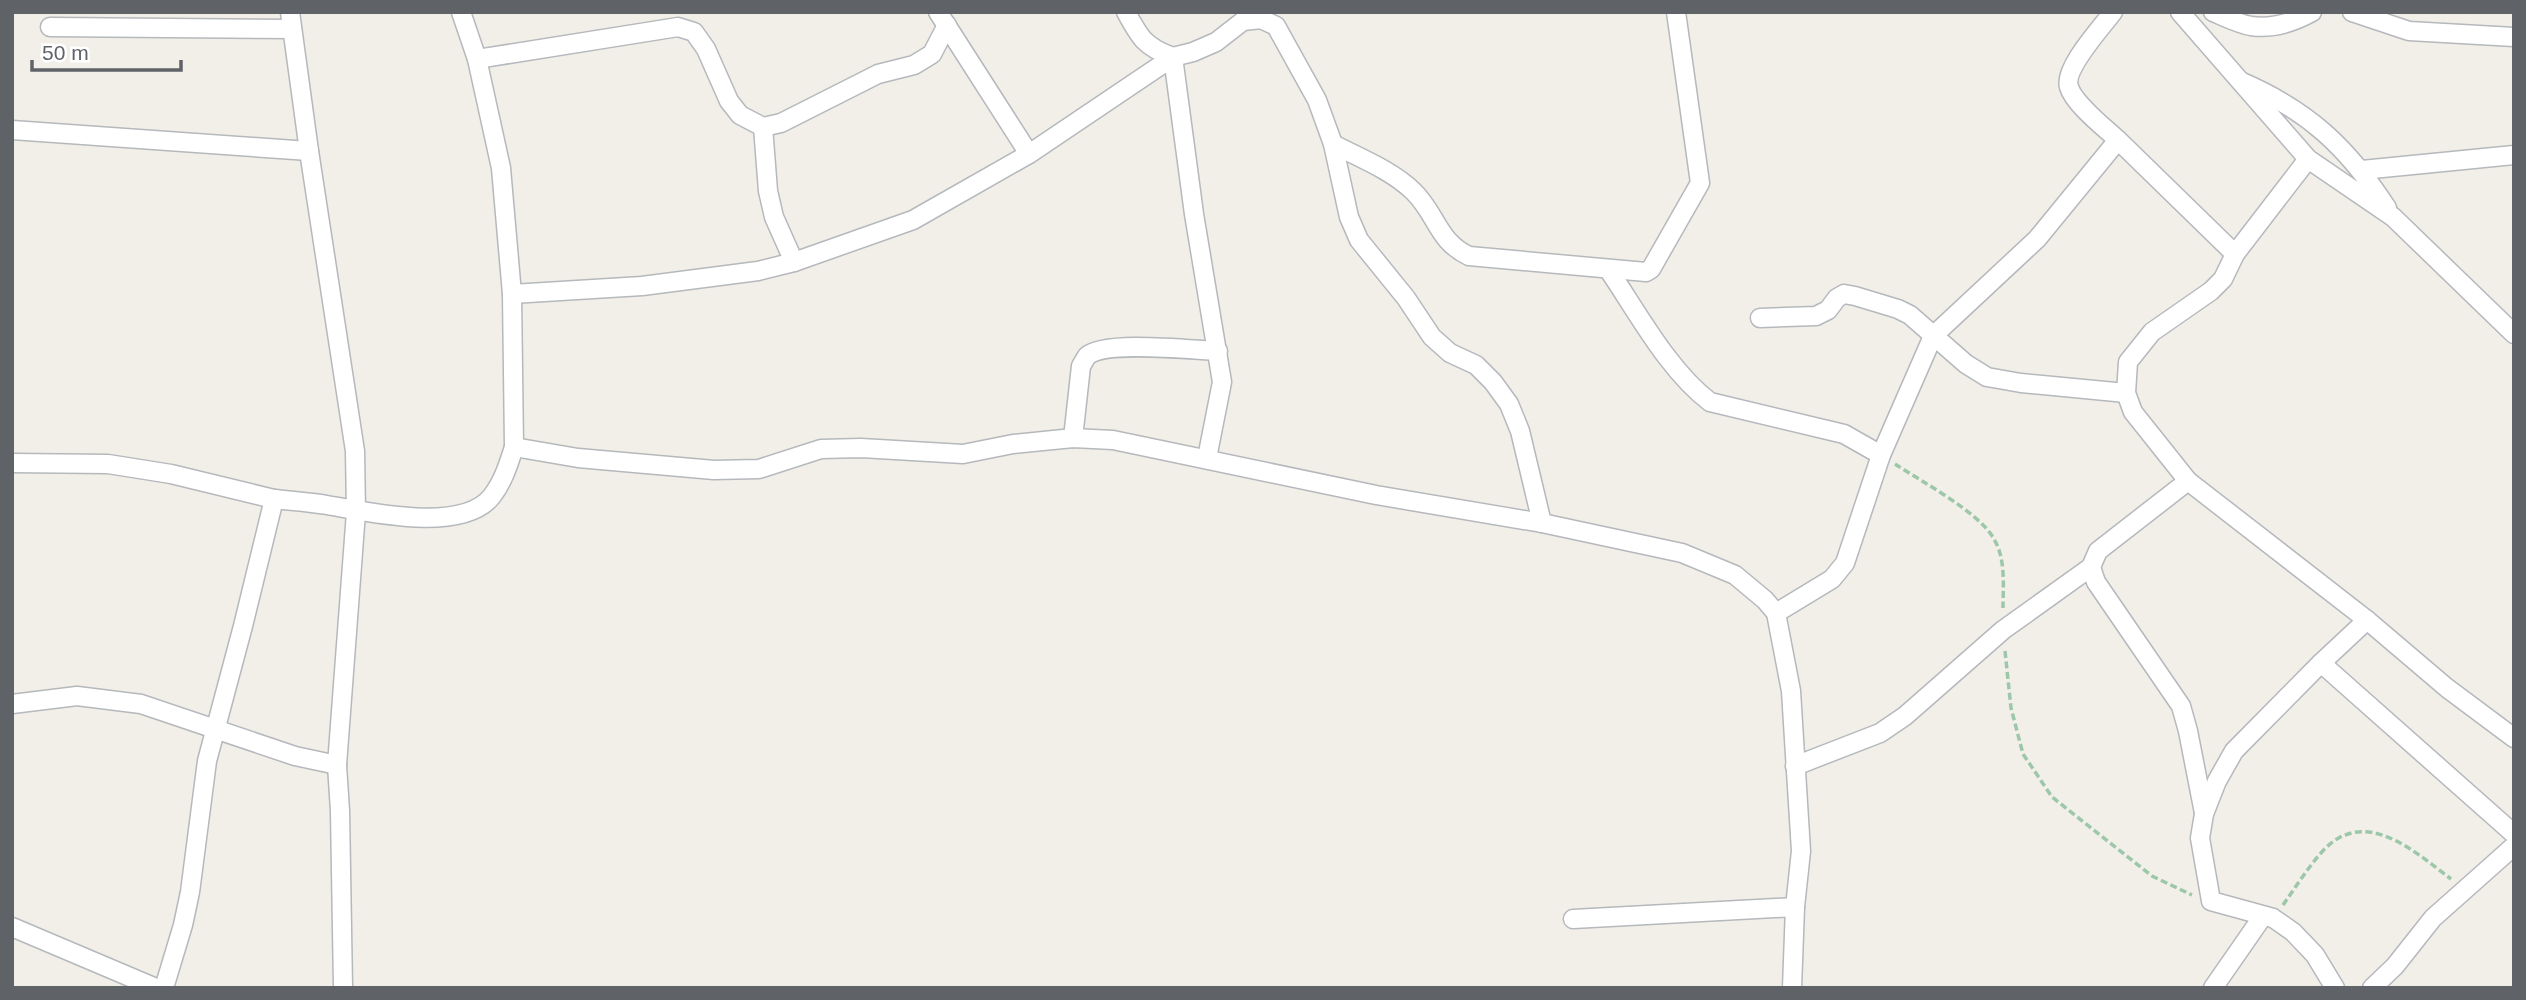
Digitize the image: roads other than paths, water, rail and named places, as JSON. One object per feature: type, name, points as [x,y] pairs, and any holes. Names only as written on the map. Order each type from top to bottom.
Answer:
[{"type":"street","points":[[12,463],[108,464],[171,474],[274,499],[328,505],[356,512],[437,519],[464,514],[492,498],[507,469],[514,447],[512,294],[501,168],[477,60],[461,12]]},
{"type":"street","points":[[1126,12],[1138,35],[1152,49],[1173,57]]},
{"type":"street","points":[[1333,144],[1399,178],[1429,209],[1443,236],[1454,250],[1469,256],[1646,272],[1651,269],[1700,183],[1676,12]]},
{"type":"street","points":[[2113,12],[2070,70],[2068,86],[2078,102],[2235,254]]},
{"type":"street","points":[[2180,12],[2308,159],[2393,217],[2514,334]]},
{"type":"street","points":[[2213,12],[2251,26],[2297,21],[2312,12]]},
{"type":"street","points":[[2352,12],[2409,32],[2514,37]]},
{"type":"street","points":[[477,60],[678,27],[694,32],[706,49],[729,101],[740,114],[763,127],[781,123],[878,74],[914,65],[932,54],[942,19]]},
{"type":"street","points":[[942,19],[1029,154]]},
{"type":"street","points":[[512,294],[642,286],[758,271],[794,262],[913,220],[1029,154],[1173,57],[1216,43],[1243,21],[1261,19],[1276,26],[1317,100],[1333,144],[1349,217],[1359,240],[1406,298],[1432,337],[1450,353],[1476,365],[1509,404],[1520,431],[1542,523]]},
{"type":"street","points":[[50,27],[291,21],[355,451],[356,512],[337,765],[343,988]]},
{"type":"street","points":[[1173,57],[1194,214],[1222,382],[1207,458]]},
{"type":"street","points":[[2236,79],[2280,99],[2315,124],[2362,170],[2393,217]]},
{"type":"street","points":[[763,127],[768,191],[774,217],[794,262]]},
{"type":"street","points":[[12,131],[309,151]]},
{"type":"street","points":[[1776,613],[1832,579],[1845,563],[1881,455],[1933,336],[2037,239],[2118,140]]},
{"type":"street","points":[[2362,170],[2514,155]]},
{"type":"street","points":[[2308,159],[2235,254],[2223,279],[2152,332],[2128,362],[2126,393],[2133,412],[2188,481],[2367,620],[2447,688],[2514,738]]},
{"type":"street","points":[[1608,269],[1674,366],[1692,389],[1710,402],[1844,434],[1881,455]]},
{"type":"street","points":[[1760,318],[1816,316],[1828,310],[1837,298],[1844,294],[1910,315],[1966,364],[1987,377],[2126,393]]},
{"type":"street","points":[[1073,438],[1081,366],[1087,356],[1096,352],[1131,347],[1218,351]]},
{"type":"street","points":[[514,447],[578,458],[714,470],[759,470],[821,449],[861,448],[963,454],[1013,444],[1073,438],[1113,440],[1376,495],[1542,523],[1682,553],[1735,575],[1776,613],[1791,691],[1801,851],[1795,907],[1792,988]]},
{"type":"street","points":[[1795,766],[1881,733],[1905,716],[2003,630],[2091,567],[2098,551],[2188,481]]},
{"type":"street","points":[[164,988],[190,892],[207,761],[274,499]]},
{"type":"street","points":[[2091,567],[2096,582],[2181,706],[2189,730],[2204,814]]},
{"type":"street","points":[[2335,988],[2315,955],[2293,932],[2268,917],[2211,901],[2200,838],[2204,814],[2217,781],[2234,751],[2367,620]]},
{"type":"street","points":[[2321,663],[2514,834]]},
{"type":"street","points":[[12,704],[78,696],[141,704],[295,756],[337,765]]},
{"type":"street","points":[[2372,988],[2395,966],[2433,918],[2514,846]]},
{"type":"street","points":[[1573,919],[1795,907]]},
{"type":"street","points":[[2213,988],[2268,917]]},
{"type":"street","points":[[12,927],[156,988]]}]
